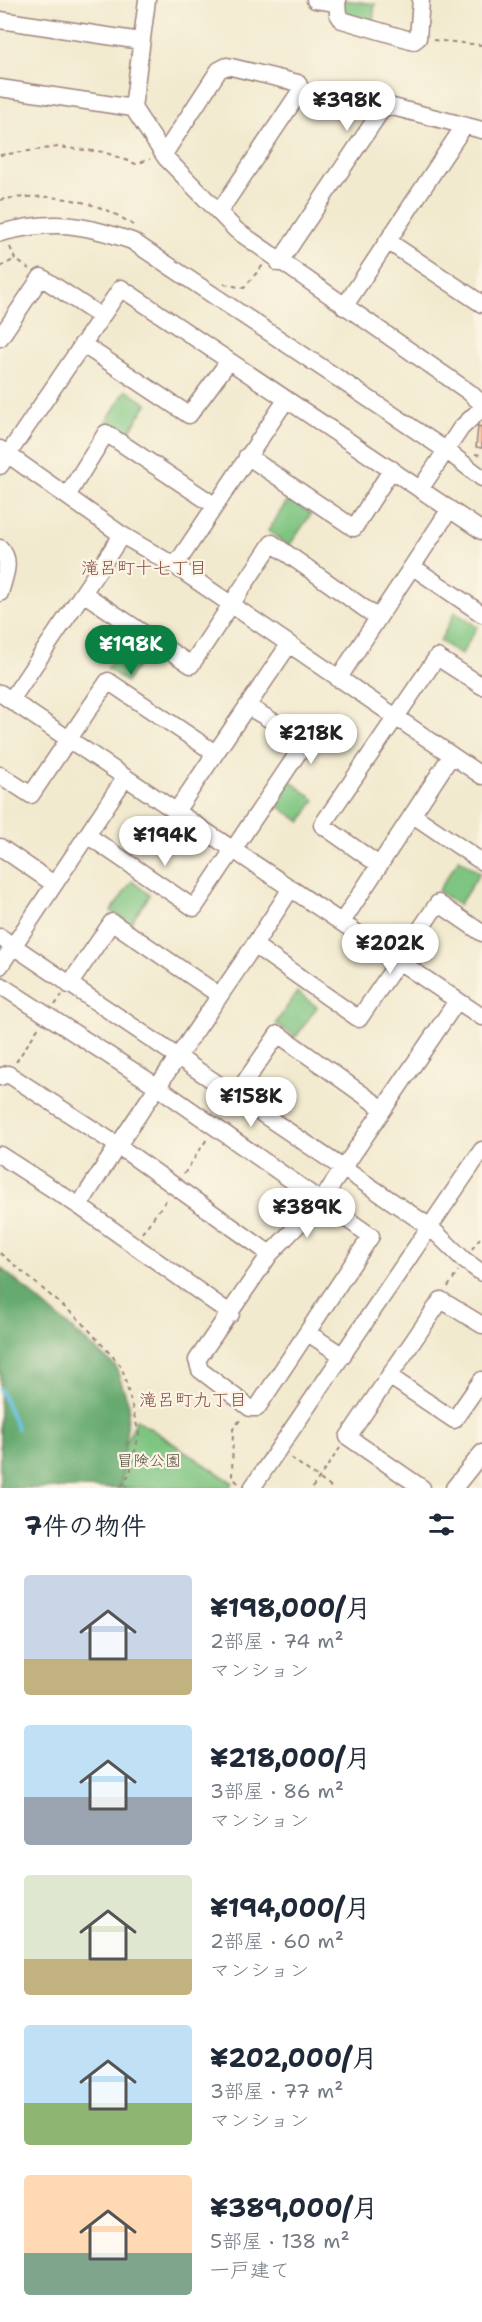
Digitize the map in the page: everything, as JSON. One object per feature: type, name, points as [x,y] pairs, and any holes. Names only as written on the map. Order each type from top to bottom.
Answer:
[{"type":"street","points":[[147,0],[133,108],[164,154],[236,230],[469,392],[482,406],[461,428],[421,488]]},
{"type":"street","points":[[315,0],[338,2],[338,14],[342,20],[414,41],[418,38],[422,0]]},
{"type":"street","points":[[0,20],[141,41]]},
{"type":"street","points":[[164,154],[219,70],[227,66],[298,83],[301,90],[219,212]]},
{"type":"street","points":[[0,88],[133,108]]},
{"type":"street","points":[[275,259],[386,105],[482,130]]},
{"type":"street","points":[[344,307],[465,126]]},
{"type":"street","points":[[2,232],[49,224],[72,225],[92,227],[132,241],[214,293],[447,451],[482,478]]},
{"type":"street","points":[[389,242],[482,304]]},
{"type":"street","points":[[0,338],[41,277],[100,316]]},
{"type":"street","points":[[482,531],[121,288],[2,457],[67,496],[122,535],[174,566],[288,646],[482,776]]},
{"type":"street","points":[[82,344],[189,416],[229,361]]},
{"type":"street","points":[[174,566],[286,400]]},
{"type":"street","points":[[67,496],[106,433],[214,505]]},
{"type":"street","points":[[247,456],[354,528],[392,469]]},
{"type":"street","points":[[338,679],[450,509]]},
{"type":"street","points":[[122,535],[83,593],[5,696],[70,738],[125,778],[177,810],[290,890],[342,922],[482,1017]]},
{"type":"street","points":[[83,593],[191,665],[272,543],[378,618]]},
{"type":"street","points":[[0,548],[7,556],[7,566],[0,592]]},
{"type":"street","points":[[413,567],[482,614]]},
{"type":"street","points":[[177,810],[288,646]]},
{"type":"street","points":[[380,865],[322,825],[437,657],[482,686]]},
{"type":"street","points":[[0,775],[31,795],[108,681],[215,753]]},
{"type":"street","points":[[87,835],[194,908],[306,741],[247,706]]},
{"type":"street","points":[[342,922],[452,756]]},
{"type":"street","points":[[0,966],[7,941],[54,884],[125,778]]},
{"type":"street","points":[[413,815],[482,862]]},
{"type":"street","points":[[0,847],[54,884]]},
{"type":"street","points":[[79,1206],[117,1144],[178,1058],[290,890]]},
{"type":"street","points":[[254,945],[359,1019],[438,903],[482,933]]},
{"type":"street","points":[[69,985],[112,922],[219,994]]},
{"type":"street","points":[[7,941],[430,1227],[464,1260],[482,1273]]},
{"type":"street","points":[[0,985],[46,1017],[158,1087],[214,1128],[321,1201],[371,1236],[257,1408],[250,1408],[200,1370],[197,1360],[231,1314],[270,1254],[321,1201],[457,1001]]},
{"type":"street","points":[[235,1096],[278,1034],[383,1109]]},
{"type":"street","points":[[4,1076],[117,1144],[270,1254]]},
{"type":"street","points":[[252,1488],[482,1150]]},
{"type":"street","points":[[0,1155],[79,1206],[231,1314]]},
{"type":"street","points":[[422,1488],[348,1437],[441,1300],[482,1325]]},
{"type":"street","points":[[308,1333],[343,1356]]},
{"type":"street","points":[[389,1376],[454,1420],[482,1380]]},
{"type":"street","points":[[454,1488],[482,1453]]},
{"type":"path","points":[[418,38],[482,45]]},
{"type":"path","points":[[0,154],[58,147],[104,152],[136,165],[164,154]]},
{"type":"path","points":[[0,200],[30,196],[96,204],[116,213],[136,227],[132,241]]},
{"type":"path","points":[[2,232],[15,259],[41,277]]},
{"type":"path","points":[[0,267],[15,259]]},
{"type":"path","points":[[214,293],[225,282],[244,288],[275,259]]},
{"type":"path","points":[[4,1076],[69,985]]},
{"type":"path","points":[[134,1245],[214,1128]]},
{"type":"path","points":[[0,1253],[81,1322],[122,1367],[139,1434],[130,1473],[120,1488]]},
{"type":"path","points":[[244,1488],[232,1477],[233,1429],[250,1408]]},
{"type":"path","points":[[312,1488],[348,1437]]},
{"type":"path","points":[[278,1449],[332,1488]]},
{"type":"green space","points":[[344,0],[375,4],[373,22],[349,16],[344,8]]},
{"type":"green space","points":[[126,390],[147,404],[126,437],[105,423]]},
{"type":"green space","points":[[289,498],[311,514],[289,546],[268,531]]},
{"type":"green space","points":[[455,612],[477,627],[461,655],[440,641]]},
{"type":"green space","points":[[128,639],[147,653],[126,682],[107,668]]},
{"type":"green space","points":[[285,777],[315,800],[301,822],[269,800]]},
{"type":"green space","points":[[459,859],[480,873],[459,905],[438,891]]},
{"type":"green space","points":[[132,881],[150,895],[130,924],[111,911]]},
{"type":"green space","points":[[297,992],[317,1007],[296,1037],[276,1023]]},
{"type":"green space","points":[[0,1267],[116,1367],[129,1405],[121,1484],[125,1488],[0,1488]]},
{"type":"green space","name":"冒険公園","points":[[136,1419],[233,1483],[229,1488],[107,1488]]},
{"type":"building","points":[[478,426],[482,427],[482,448],[476,447]]},
{"type":"waterway","points":[[0,1389],[17,1428]]},
{"type":"district","name":"滝呂町十七丁目","points":[[144,568]]},
{"type":"district","name":"滝呂町九丁目","points":[[193,1400]]}]
